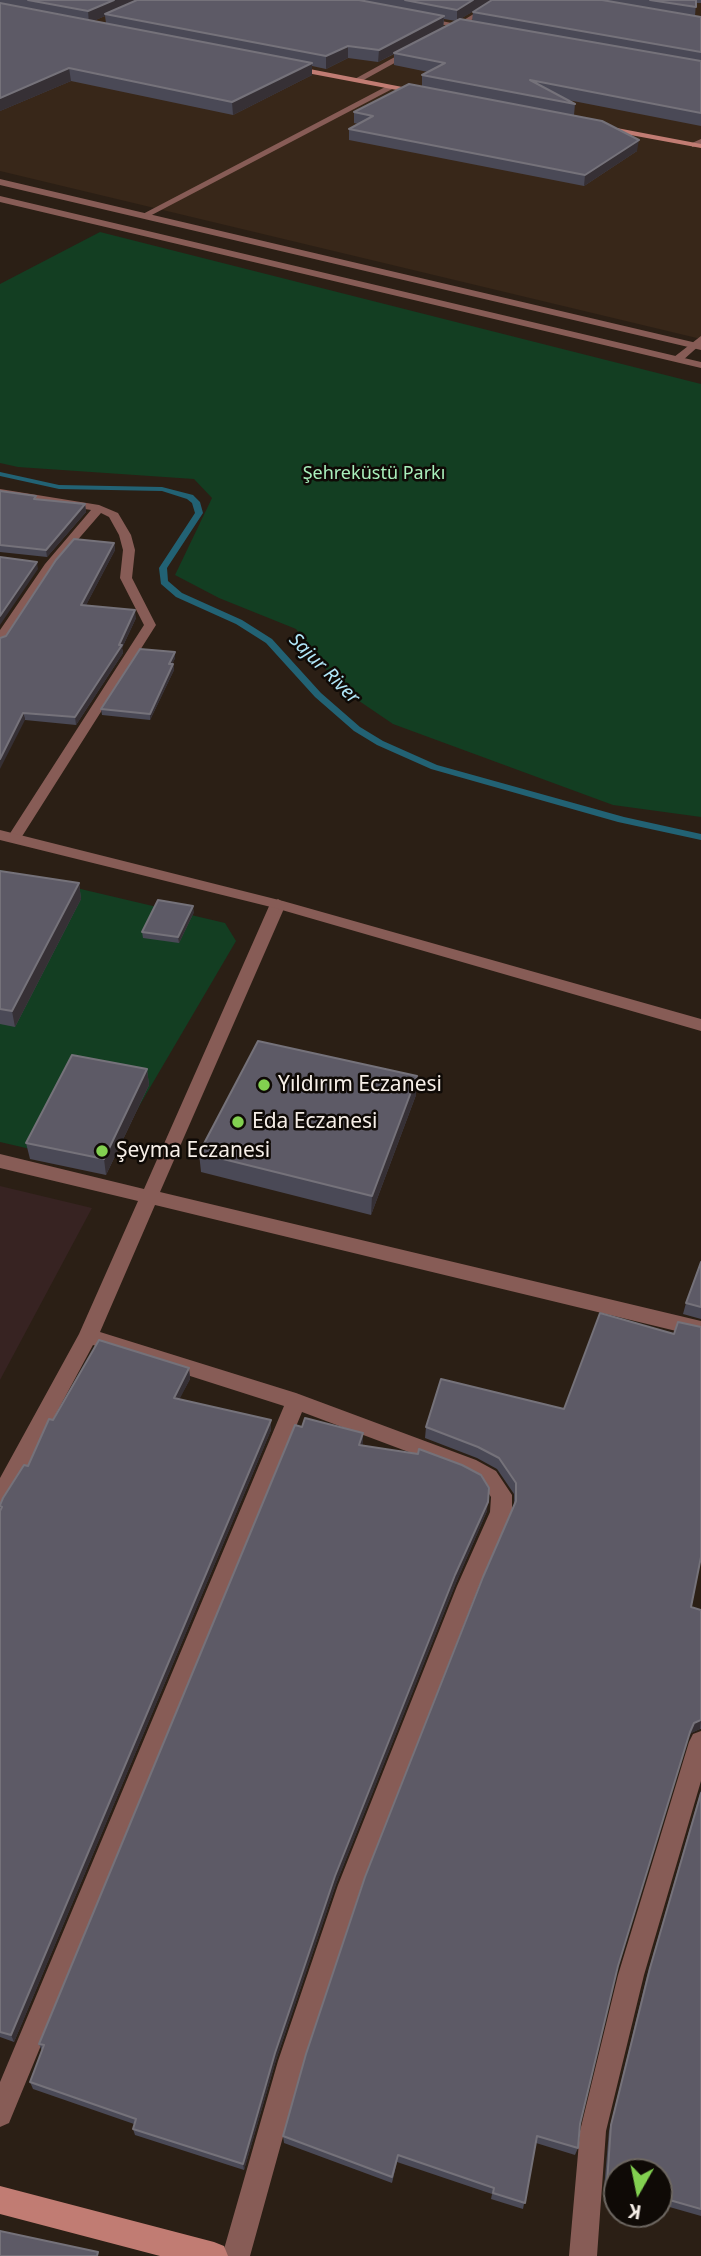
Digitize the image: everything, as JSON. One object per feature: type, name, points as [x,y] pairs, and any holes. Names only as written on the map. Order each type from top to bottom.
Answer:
[{"type":"main road","points":[[277,64],[431,94]]},
{"type":"main road","points":[[587,124],[699,144]]},
{"type":"main road","points":[[0,2200],[214,2256]]},
{"type":"street","points":[[447,32],[502,0]]},
{"type":"street","points":[[407,17],[475,28]]},
{"type":"street","points":[[357,80],[424,44]]},
{"type":"street","points":[[143,216],[392,87]]},
{"type":"street","points":[[0,182],[699,344]]},
{"type":"street","points":[[0,198],[701,365]]},
{"type":"street","points":[[678,359],[699,344]]},
{"type":"street","points":[[0,492],[99,508],[114,515],[125,535],[129,550],[126,578],[150,625],[7,836],[278,904],[701,1025]]},
{"type":"street","points":[[0,639],[45,563],[99,508]]},
{"type":"street","points":[[0,1498],[88,1336],[278,904]]},
{"type":"street","points":[[0,1161],[701,1329]]},
{"type":"street","points":[[88,1336],[296,1401],[469,1466],[489,1477],[502,1495],[502,1513],[468,1587],[350,1885],[291,2061],[236,2256]]},
{"type":"street","points":[[0,2114],[296,1401]]},
{"type":"street","points":[[583,2256],[593,2131],[631,1975],[701,1742]]},
{"type":"shaded area","points":[[0,0],[701,0],[701,339],[0,171]]},
{"type":"shaded area","points":[[0,1186],[92,1208],[0,1380]]},
{"type":"green space","name":"Şehreküstü Parkı","points":[[100,232],[701,384],[701,817],[613,805],[393,724],[340,688],[296,629],[219,598],[175,575],[212,498],[194,479],[18,467],[0,463],[0,284]]},
{"type":"green space","points":[[0,870],[225,923],[236,941],[104,1166],[0,1142]]},
{"type":"building","points":[[28,0],[114,0],[88,11]]},
{"type":"building","points":[[137,0],[359,0],[444,16],[379,50],[348,46],[326,56],[105,14]]},
{"type":"building","points":[[405,0],[473,0],[457,10]]},
{"type":"building","points":[[492,0],[602,0],[701,17],[701,52],[473,12]]},
{"type":"building","points":[[650,0],[696,0],[696,7]]},
{"type":"building","points":[[0,3],[312,63],[232,102],[69,68],[0,98]]},
{"type":"building","points":[[460,19],[701,61],[701,113],[530,80],[575,104],[422,75],[445,63],[394,53]]},
{"type":"building","points":[[409,84],[602,121],[639,140],[585,175],[349,129],[373,116],[354,112]]},
{"type":"building","points":[[0,491],[36,496],[34,499],[85,504],[46,550],[0,545]]},
{"type":"building","points":[[74,539],[114,543],[81,605],[135,610],[119,645],[122,645],[75,717],[23,713],[0,759],[0,638],[6,636],[56,560]]},
{"type":"building","points":[[0,557],[37,562],[0,616]]},
{"type":"building","points":[[140,649],[175,652],[169,664],[173,664],[150,714],[101,709]]},
{"type":"building","points":[[0,871],[79,883],[12,1011],[0,1009]]},
{"type":"building","points":[[158,900],[193,906],[178,937],[142,932]]},
{"type":"building","points":[[258,1041],[417,1076],[372,1196],[199,1153]]},
{"type":"building","points":[[72,1055],[147,1069],[104,1159],[26,1143]]},
{"type":"building","points":[[701,1262],[701,1307],[686,1303]]},
{"type":"building","points":[[600,1313],[674,1334],[678,1322],[701,1327],[701,1557],[691,1607],[701,1610],[701,1720],[694,1723],[690,1732],[618,1966],[580,2124],[578,2148],[537,2136],[525,2203],[493,2193],[494,2188],[398,2155],[392,2177],[283,2136],[306,2054],[365,1877],[483,1577],[516,1501],[516,1483],[499,1458],[426,1427],[441,1379],[564,1409]]},
{"type":"building","points":[[99,1340],[189,1368],[174,1398],[271,1420],[11,2035],[0,2032],[0,1505],[24,1465],[28,1466],[49,1419],[53,1420]]},
{"type":"building","points":[[305,1418],[363,1433],[359,1445],[418,1454],[419,1449],[462,1465],[481,1475],[489,1488],[488,1502],[455,1575],[335,1876],[275,2053],[243,2164],[133,2129],[136,2119],[30,2082],[44,2045],[39,2044],[295,1425],[302,1427]]},
{"type":"building","points":[[701,1793],[701,2209],[673,2201],[673,2158],[609,2158],[611,2125],[650,1968]]},
{"type":"building","points":[[0,2231],[98,2252],[97,2256],[0,2256]]},
{"type":"waterway","name":"Sajur River","points":[[0,474],[59,487],[162,489],[190,497],[196,502],[199,513],[163,568],[164,582],[179,595],[239,622],[269,641],[318,695],[357,729],[380,743],[434,767],[622,820],[701,837]]},
{"type":"place","name":"Yıldırım Eczanesi","points":[[264,1085]]},
{"type":"place","name":"Eda Eczanesi","points":[[238,1122]]},
{"type":"place","name":"Şeyma Eczanesi","points":[[102,1151]]}]
